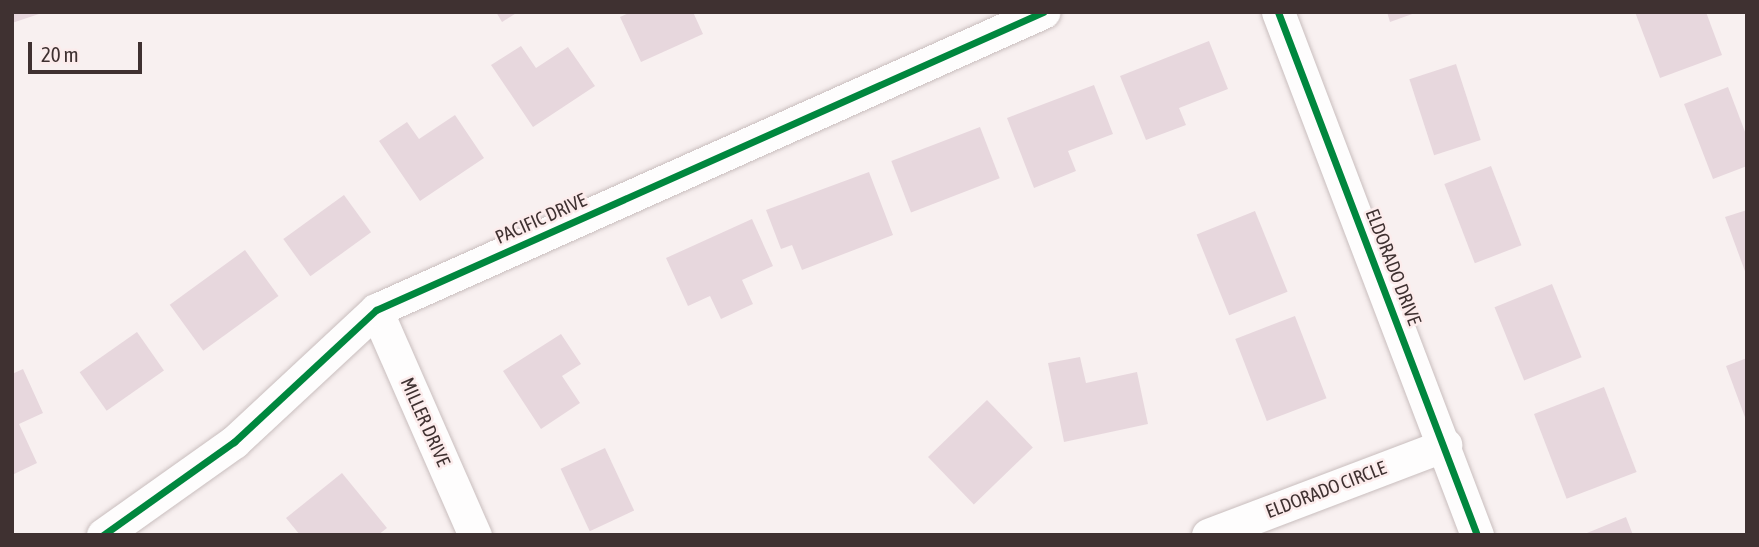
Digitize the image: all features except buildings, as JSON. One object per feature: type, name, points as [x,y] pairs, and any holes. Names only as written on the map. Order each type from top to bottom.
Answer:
[{"type":"street","name":"PACIFIC DRIVE","points":[[103,535],[234,442],[376,310],[1043,12]]},
{"type":"street","name":"ELDORADO DRIVE","points":[[1278,12],[1477,535]]},
{"type":"street","name":"MILLER DRIVE","points":[[376,310],[475,535]]},
{"type":"street","name":"ELDORADO CIRCLE","points":[[1208,535],[1445,445]]},
{"type":"cycle path","points":[[103,535],[234,442],[376,310],[1043,12]]},
{"type":"cycle path","points":[[1278,12],[1477,535]]}]
